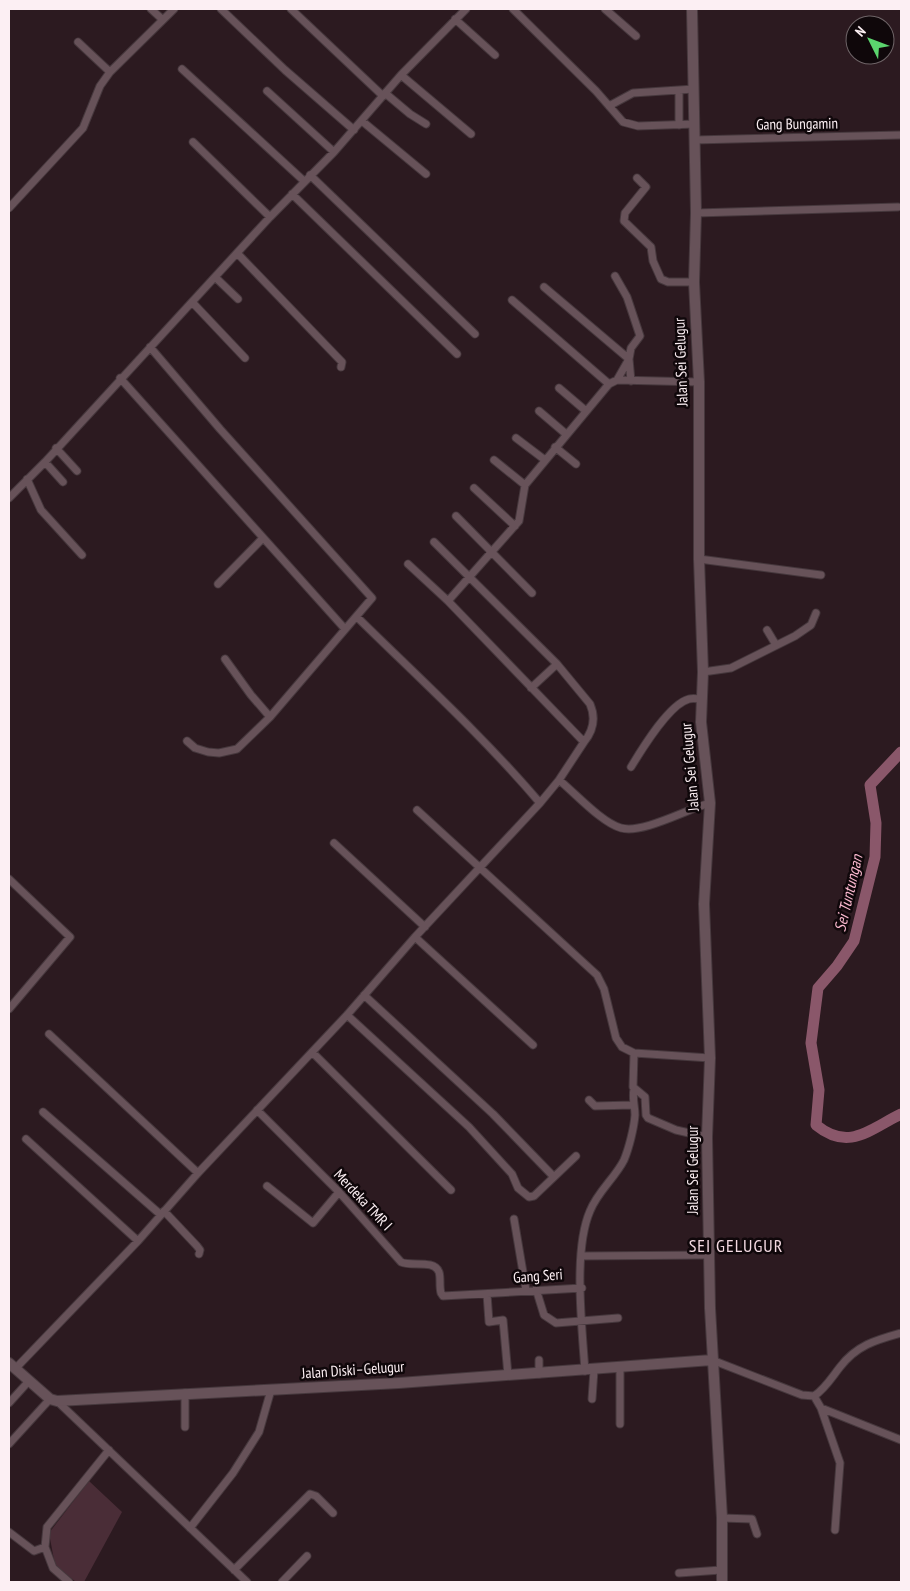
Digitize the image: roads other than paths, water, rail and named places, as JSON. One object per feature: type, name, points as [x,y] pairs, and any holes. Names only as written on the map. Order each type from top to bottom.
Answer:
[{"type":"main road","name":"Jalan Sei Gelugur","points":[[692,9],[696,212],[694,282],[699,382],[699,559],[703,672],[701,699],[702,746],[710,802],[704,904],[710,1058],[707,1137],[709,1255],[712,1360],[722,1518],[722,1582]]},
{"type":"main road","name":"Jalan Diski–Gelugur","points":[[54,1400],[271,1390],[539,1374],[712,1360]]},
{"type":"main road","points":[[12,1366],[28,1382],[54,1400]]},
{"type":"street","points":[[151,9],[163,20]]},
{"type":"street","points":[[9,208],[83,128],[100,86],[110,72],[174,9]]},
{"type":"street","points":[[221,9],[354,130]]},
{"type":"street","points":[[290,9],[384,94],[426,124]]},
{"type":"street","points":[[9,498],[45,462],[120,378],[270,217],[362,122],[401,75],[466,9]]},
{"type":"street","points":[[512,9],[609,106],[616,116],[631,125],[695,124]]},
{"type":"street","points":[[606,9],[636,36]]},
{"type":"street","points":[[455,19],[495,55]]},
{"type":"street","points":[[78,42],[110,72]]},
{"type":"street","points":[[182,69],[304,181]]},
{"type":"street","points":[[401,75],[471,134]]},
{"type":"street","points":[[609,106],[633,93],[694,89]]},
{"type":"street","points":[[679,90],[679,125]]},
{"type":"street","points":[[267,91],[334,152]]},
{"type":"street","points":[[362,122],[426,174]]},
{"type":"street","name":"Gang Bungamin","points":[[694,140],[900,135]]},
{"type":"street","points":[[193,142],[270,217]]},
{"type":"street","points":[[310,175],[475,334]]},
{"type":"street","points":[[637,178],[646,187],[625,213],[624,221],[650,247],[653,261],[661,279],[668,282],[694,282]]},
{"type":"street","points":[[292,194],[457,354]]},
{"type":"street","points":[[696,212],[898,207]]},
{"type":"street","points":[[237,253],[342,362],[341,367]]},
{"type":"street","points":[[615,276],[628,297],[638,328],[639,338],[631,348],[629,359],[631,381]]},
{"type":"street","points":[[215,277],[238,299]]},
{"type":"street","points":[[544,287],[629,359]]},
{"type":"street","points":[[512,300],[609,384]]},
{"type":"street","points":[[192,302],[245,358]]},
{"type":"street","points":[[150,346],[220,429],[371,595],[371,601],[270,717],[234,750],[219,753],[208,752],[195,748],[187,741]]},
{"type":"street","points":[[617,380],[629,359]]},
{"type":"street","points":[[120,378],[346,628]]},
{"type":"street","points":[[448,601],[521,518],[525,485],[609,384],[617,380],[699,382]]},
{"type":"street","points":[[559,388],[586,411]]},
{"type":"street","points":[[539,411],[566,434]]},
{"type":"street","points":[[516,438],[544,460]]},
{"type":"street","points":[[555,447],[576,464]]},
{"type":"street","points":[[56,448],[77,471]]},
{"type":"street","points":[[494,460],[525,485]]},
{"type":"street","points":[[45,462],[63,482]]},
{"type":"street","points":[[27,479],[41,510],[82,555]]},
{"type":"street","points":[[474,488],[515,526]]},
{"type":"street","points":[[456,516],[532,593]]},
{"type":"street","points":[[218,584],[263,538]]},
{"type":"street","points":[[12,1366],[138,1241],[198,1173],[348,1015],[415,938],[540,803],[559,780],[592,729],[593,711],[556,664],[434,542]]},
{"type":"street","points":[[699,559],[821,575]]},
{"type":"street","points":[[408,564],[448,601],[584,742]]},
{"type":"street","points":[[703,672],[731,668],[795,636],[811,625],[816,613]]},
{"type":"street","points":[[357,617],[439,696],[518,777],[540,803]]},
{"type":"street","points":[[767,630],[776,645]]},
{"type":"street","points":[[225,659],[251,695],[270,717]]},
{"type":"street","points":[[531,688],[556,664]]},
{"type":"street","points":[[631,766],[654,730],[679,705],[690,699],[701,699]]},
{"type":"street","points":[[559,780],[611,824],[621,828],[647,825],[710,802]]},
{"type":"street","points":[[417,810],[596,975],[604,989],[616,1038],[622,1047],[634,1053],[710,1058]]},
{"type":"street","points":[[334,842],[426,927]]},
{"type":"street","points":[[9,878],[70,937],[9,1009]]},
{"type":"street","points":[[415,938],[533,1044]]},
{"type":"street","points":[[364,995],[493,1114],[554,1177]]},
{"type":"street","points":[[348,1015],[481,1139],[512,1174],[518,1188],[525,1194],[534,1196],[576,1156]]},
{"type":"street","points":[[49,1034],[198,1173]]},
{"type":"street","points":[[312,1052],[450,1190]]},
{"type":"street","points":[[582,1288],[582,1238],[590,1209],[598,1193],[624,1160],[635,1116],[632,1105],[634,1053]]},
{"type":"street","points":[[634,1089],[645,1097],[646,1115],[648,1118],[676,1130],[707,1137]]},
{"type":"street","points":[[589,1100],[594,1106],[632,1105]]},
{"type":"street","name":"Merdeka TMR I","points":[[257,1110],[339,1192],[401,1262],[407,1265],[432,1266],[436,1268],[440,1274],[441,1293],[443,1296]]},
{"type":"street","points":[[43,1112],[162,1213],[197,1246],[200,1250],[199,1254]]},
{"type":"street","points":[[26,1139],[138,1241]]},
{"type":"street","points":[[267,1186],[313,1223],[339,1192]]},
{"type":"street","points":[[514,1219],[526,1290]]},
{"type":"street","points":[[581,1256],[709,1255]]},
{"type":"street","name":"Gang Seri","points":[[443,1296],[536,1289],[582,1288],[582,1323],[590,1370],[592,1399]]},
{"type":"street","points":[[536,1289],[541,1309],[548,1318],[556,1323],[582,1323],[618,1318]]},
{"type":"street","points":[[487,1294],[490,1322],[503,1320],[508,1375]]},
{"type":"street","points":[[712,1360],[802,1395],[814,1396],[822,1391],[845,1361],[858,1349],[871,1341],[901,1333]]},
{"type":"street","points":[[539,1360],[539,1374]]},
{"type":"street","points":[[620,1368],[620,1424]]},
{"type":"street","points":[[9,1403],[28,1382]]},
{"type":"street","points":[[190,1528],[233,1473],[259,1432],[271,1390]]},
{"type":"street","points":[[185,1393],[185,1427]]},
{"type":"street","points":[[814,1396],[821,1408],[840,1463],[835,1530]]},
{"type":"street","points":[[9,1444],[54,1400],[247,1582]]},
{"type":"street","points":[[821,1408],[901,1440]]},
{"type":"street","points":[[69,1582],[53,1568],[45,1547],[47,1527],[109,1450]]},
{"type":"street","points":[[234,1570],[310,1494],[316,1496],[333,1513]]},
{"type":"street","points":[[722,1518],[752,1519],[757,1534]]},
{"type":"street","points":[[9,1532],[34,1551],[45,1547]]},
{"type":"street","points":[[282,1582],[307,1556]]},
{"type":"street","points":[[679,1573],[721,1570]]},
{"type":"waterway","name":"Sei Tuntungan","points":[[901,752],[870,785],[876,823],[875,857],[854,941],[837,966],[818,988],[811,1043],[819,1090],[816,1125],[828,1133],[839,1137],[849,1137],[869,1131],[901,1114]]},
{"type":"district","name":"SEI GELUGUR","points":[[736,1246]]}]
